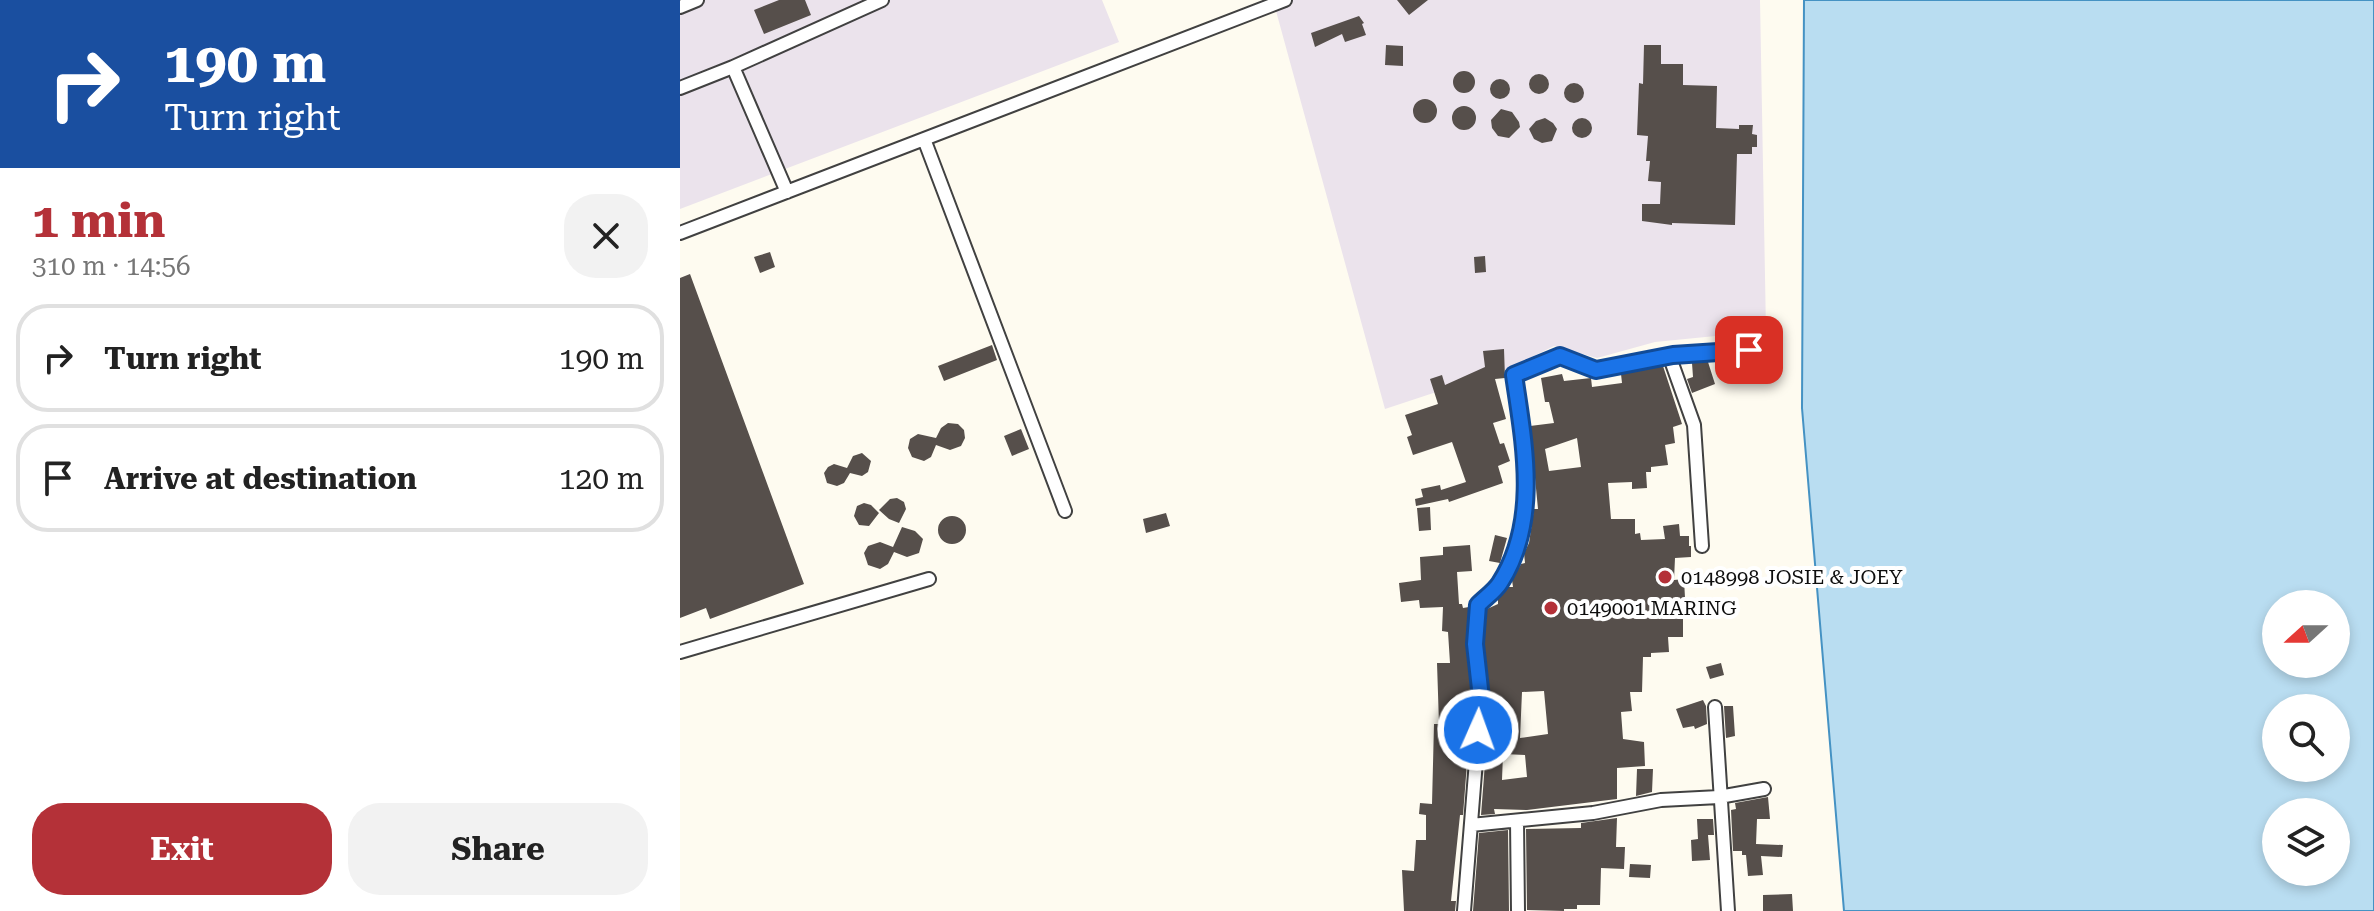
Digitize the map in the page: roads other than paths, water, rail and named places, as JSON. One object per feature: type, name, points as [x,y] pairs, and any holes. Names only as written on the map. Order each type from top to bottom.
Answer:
[{"type":"street","points":[[680,7],[697,0]]},
{"type":"street","points":[[680,88],[882,0]]},
{"type":"street","points":[[680,233],[1285,0]]},
{"type":"street","points":[[733,67],[787,192]]},
{"type":"street","points":[[924,139],[1065,511]]},
{"type":"street","points":[[1464,911],[1481,698],[1475,644],[1478,605],[1500,584],[1516,548],[1528,498],[1514,375],[1560,356],[1596,370],[1669,355],[1749,350]]},
{"type":"street","points":[[1669,355],[1694,425],[1702,546]]},
{"type":"street","points":[[680,652],[929,579]]},
{"type":"street","points":[[1715,707],[1728,911]]},
{"type":"street","points":[[1471,825],[1593,813],[1661,800],[1719,797],[1764,789]]},
{"type":"street","points":[[1517,821],[1518,911]]},
{"type":"water","points":[[1804,0],[2374,0],[2374,911],[1844,911],[1802,408]]},
{"type":"place","name":"0148998 JOSIE & JOEY","points":[[1665,577]]},
{"type":"place","name":"0149001 MARING","points":[[1551,608]]}]
